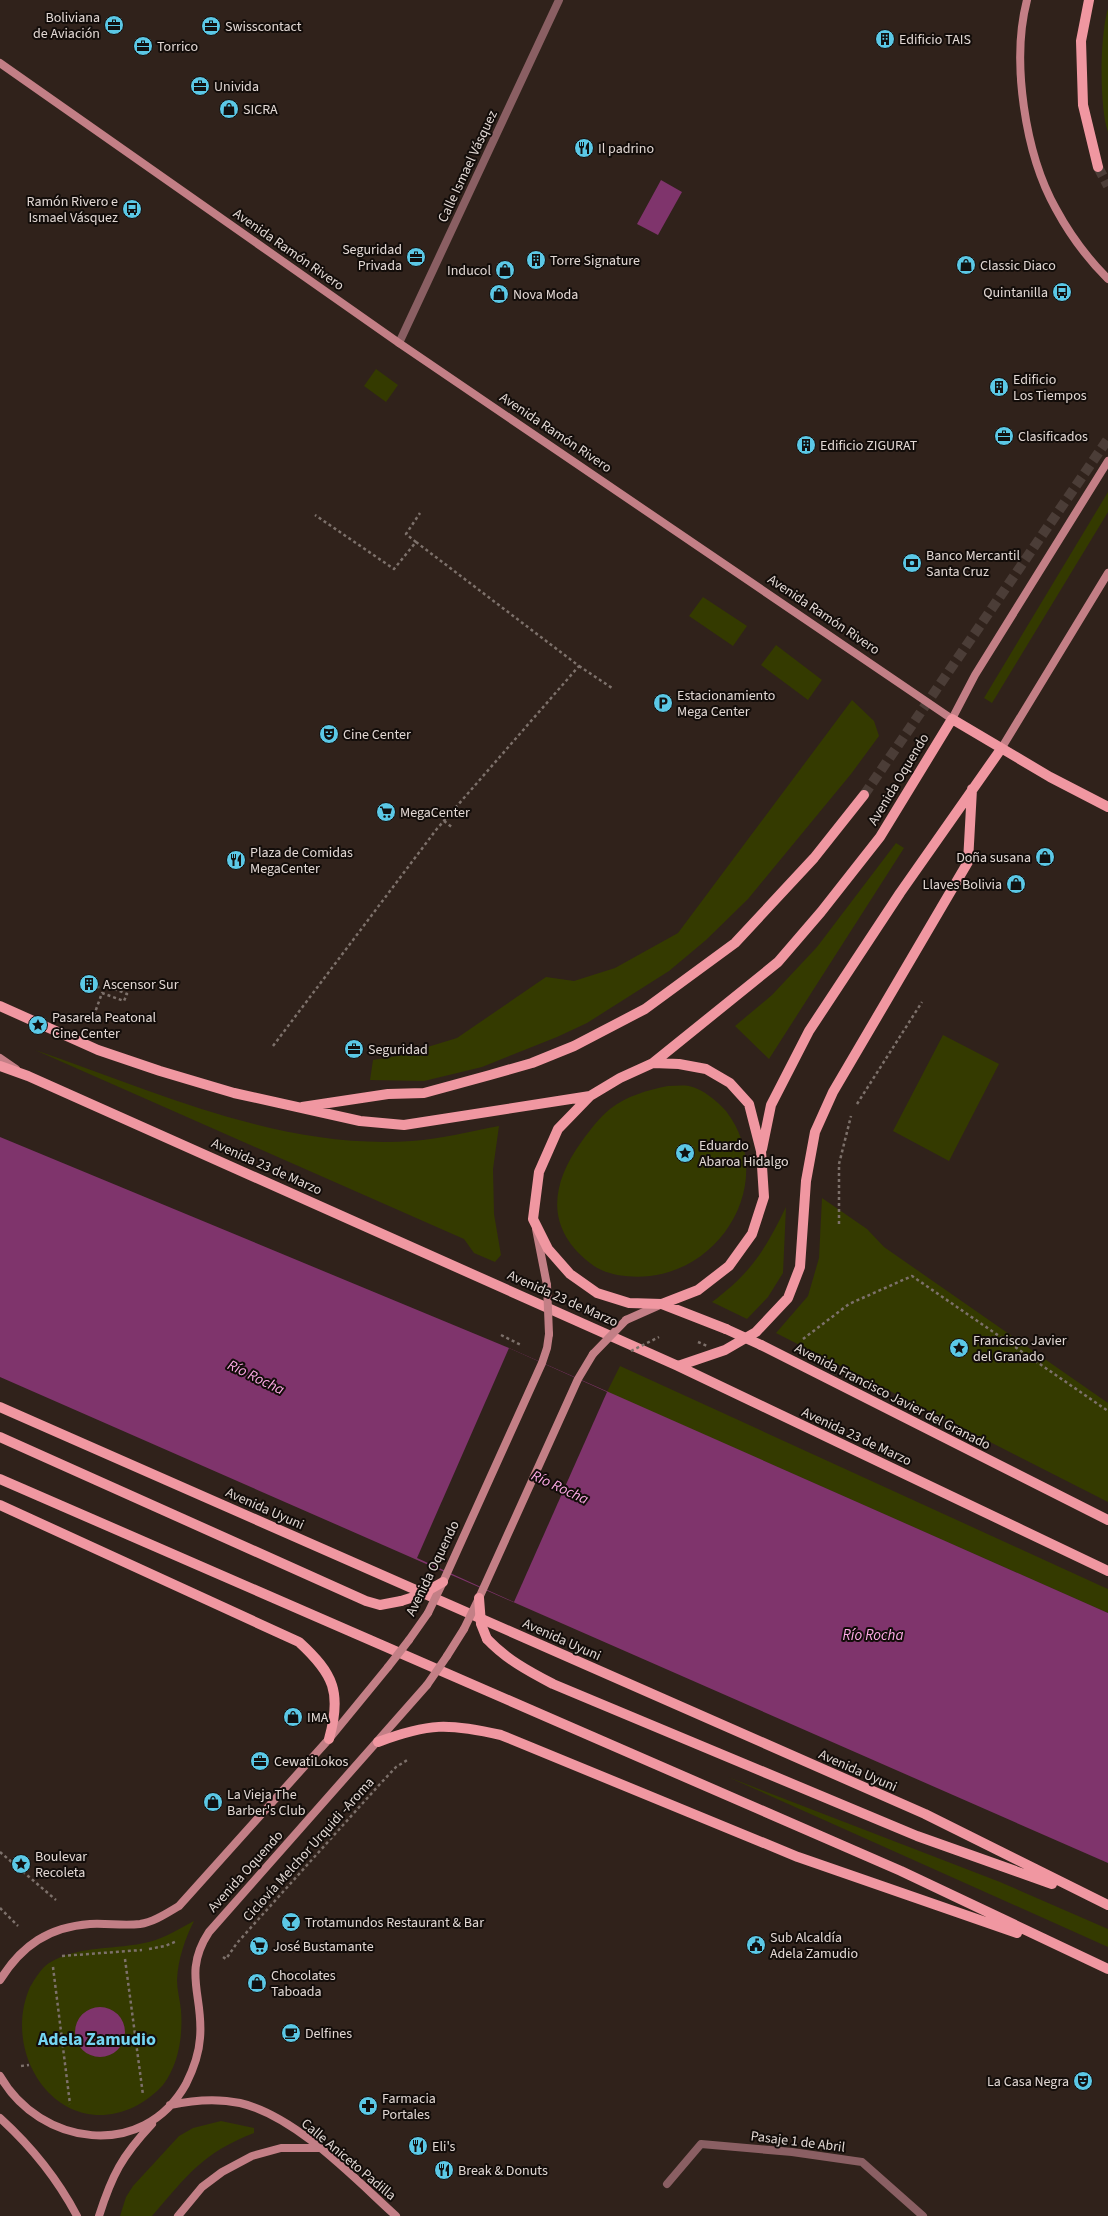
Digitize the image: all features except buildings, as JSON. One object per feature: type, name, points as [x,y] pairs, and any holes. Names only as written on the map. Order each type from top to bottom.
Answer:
[{"type":"main road","points":[[1027,0],[1020,57],[1023,107],[1034,156],[1055,209],[1088,259],[1108,279]]},
{"type":"main road","points":[[1089,0],[1081,41],[1083,105],[1098,167]]},
{"type":"main road","name":"Avenida Ramón Rivero","points":[[0,63],[399,343],[952,719],[1000,749],[1108,807]]},
{"type":"main road","name":"Avenida Oquendo","points":[[653,1063],[778,962],[821,912],[880,837],[952,719],[975,675],[1108,461]]},
{"type":"main road","points":[[761,1151],[771,1105],[809,1030],[900,893],[1000,749],[1108,573]]},
{"type":"main road","points":[[678,1366],[725,1350],[756,1332],[788,1298],[800,1267],[806,1181],[815,1132],[833,1092],[968,862],[972,789]]},
{"type":"main road","points":[[302,1107],[388,1094],[424,1093],[532,1063],[574,1046],[645,1009],[735,943],[814,858],[864,795]]},
{"type":"main road","points":[[0,1006],[98,1050],[133,1062],[234,1093],[360,1121],[404,1125],[590,1096]]},
{"type":"main road","points":[[0,1058],[28,1076]]},
{"type":"main road","points":[[653,1063],[679,1064],[706,1069],[730,1083],[749,1104],[761,1151],[764,1197],[752,1234],[729,1266],[698,1290],[662,1304],[629,1303],[597,1293],[570,1274],[548,1249],[534,1219],[539,1172],[558,1129],[590,1096],[620,1078],[653,1063]]},
{"type":"main road","name":"Avenida 23 de Marzo","points":[[0,1066],[28,1076],[678,1366],[1108,1571]]},
{"type":"main road","name":"Avenida Oquendo","points":[[0,1980],[12,1961],[36,1940],[62,1929],[90,1924],[140,1924],[160,1917],[179,1906],[328,1739],[388,1667],[428,1613],[542,1363],[547,1348],[549,1334],[548,1285],[534,1219]]},
{"type":"main road","name":"Avenida Oquendo","points":[[161,2115],[185,2085],[195,2062],[200,2038],[195,1966],[201,1944],[209,1932],[427,1685],[464,1629],[578,1379],[593,1354],[626,1320],[662,1304]]},
{"type":"main road","name":"Avenida Francisco Javier del Granado","points":[[662,1304],[761,1345],[1108,1520]]},
{"type":"main road","name":"Avenida Uyuni","points":[[0,1407],[925,1814],[1108,1906]]},
{"type":"main road","points":[[0,1437],[366,1601],[380,1605],[391,1604],[420,1595],[443,1582]]},
{"type":"main road","points":[[0,1479],[901,1871],[1108,1969]]},
{"type":"main road","points":[[0,1505],[300,1642],[319,1660],[328,1674],[334,1693],[334,1718],[328,1739]]},
{"type":"main road","points":[[479,1598],[481,1624],[487,1639],[502,1655],[522,1668],[553,1684],[917,1836],[1093,1899]]},
{"type":"main road","points":[[378,1742],[407,1731],[429,1726],[463,1726],[501,1735],[798,1857],[1068,1951]]},
{"type":"main road","points":[[0,2076],[18,2101],[42,2120],[70,2132],[100,2136],[121,2134],[141,2128],[161,2115]]},
{"type":"main road","name":"Calle Aniceto Padilla","points":[[170,2105],[191,2101],[216,2100],[240,2103],[281,2120],[319,2148],[396,2216]]},
{"type":"main road","points":[[99,2216],[110,2182],[131,2146],[161,2115]]},
{"type":"main road","points":[[0,2118],[39,2157],[65,2193],[77,2216]]},
{"type":"main road","points":[[178,2216],[202,2187],[222,2172],[252,2156],[281,2148],[319,2148]]},
{"type":"street","name":"Calle Ismael Vásquez","points":[[399,343],[559,0]]},
{"type":"street","name":"Pasaje 1 de Abril","points":[[667,2184],[701,2144],[792,2152],[862,2162],[924,2216]]},
{"type":"path","points":[[420,513],[406,534],[579,666],[612,688]]},
{"type":"path","points":[[316,515],[394,569],[416,542]]},
{"type":"path","points":[[273,1046],[444,820],[579,666]]},
{"type":"path","points":[[444,820],[453,828]]},
{"type":"path","points":[[85,991],[92,987],[109,987],[127,994],[124,1001],[102,993],[93,1018]]},
{"type":"path","points":[[839,1224],[839,1164],[853,1110],[922,1002]]},
{"type":"path","points":[[802,1339],[849,1304],[912,1276],[1108,1411]]},
{"type":"path","points":[[501,1335],[520,1344]]},
{"type":"path","points":[[626,1354],[659,1337]]},
{"type":"path","name":"Ciclovía Melchor Urquidi -Aroma","points":[[226,1959],[237,1943],[380,1784],[396,1767],[411,1758]]},
{"type":"path","points":[[0,1852],[56,1900]]},
{"type":"path","points":[[0,1908],[3,1911]]},
{"type":"path","points":[[124,1958],[143,2095]]},
{"type":"path","points":[[53,1968],[70,2104]]},
{"type":"green space","points":[[1108,9],[1108,132],[1103,106],[1102,52],[1105,20]]},
{"type":"green space","points":[[376,369],[398,385],[386,402],[364,386]]},
{"type":"green space","points":[[1108,492],[1108,512],[992,703],[984,698]]},
{"type":"green space","points":[[703,597],[747,626],[733,646],[689,616]]},
{"type":"green space","points":[[776,645],[822,680],[808,700],[761,665]]},
{"type":"green space","points":[[852,700],[874,721],[879,736],[851,774],[748,899],[706,940],[669,971],[587,1023],[557,1037],[482,1067],[424,1081],[370,1080],[373,1060],[398,1056],[457,1038],[546,977],[574,981],[615,968],[678,933]]},
{"type":"green space","points":[[896,843],[904,848],[769,1059],[735,1026],[772,995],[817,947]]},
{"type":"green space","points":[[943,1035],[999,1064],[949,1161],[893,1131]]},
{"type":"green space","points":[[35,1050],[173,1100],[220,1115],[267,1127],[315,1136],[363,1141],[412,1141],[445,1137],[499,1126],[493,1169],[494,1214],[501,1255],[495,1262],[474,1253],[464,1239]]},
{"type":"green space","points":[[668,1086],[689,1086],[709,1096],[726,1111],[740,1136],[746,1163],[744,1189],[736,1214],[721,1237],[701,1256],[677,1269],[650,1276],[636,1277],[607,1272],[594,1266],[578,1252],[567,1238],[560,1223],[557,1207],[558,1191],[563,1175],[571,1158],[591,1128],[610,1109],[623,1100],[638,1094]]},
{"type":"green space","points":[[822,1198],[867,1229],[884,1247],[1108,1403],[1108,1502],[776,1333],[808,1296],[819,1258]]},
{"type":"green space","points":[[786,1207],[783,1273],[768,1297],[747,1319],[712,1302],[737,1281],[756,1260],[771,1236]]},
{"type":"green space","points":[[620,1366],[1108,1589],[1108,1613],[607,1392]]},
{"type":"green space","points":[[728,1777],[1000,1882],[1108,1929],[1108,1947]]},
{"type":"green space","points":[[194,1921],[182,1949],[178,1972],[177,1984],[181,2010],[179,2049],[173,2068],[163,2085],[142,2103],[107,2115],[82,2113],[60,2102],[43,2086],[30,2064],[23,2039],[23,2013],[30,1987],[38,1974],[46,1965],[60,1957],[72,1953],[149,1942],[167,1935]]},
{"type":"green space","points":[[221,2121],[254,2128],[254,2133],[221,2149],[208,2158],[186,2177],[152,2216],[120,2216],[126,2197],[133,2186],[179,2136],[193,2128]]},
{"type":"water","points":[[661,180],[682,192],[658,235],[637,224]]},
{"type":"water","name":"Río Rocha","points":[[0,1137],[509,1348],[1108,1613],[1108,1863],[0,1377]]},
{"type":"water","points":[[100,2007],[114,2011],[121,2018],[125,2032],[121,2046],[114,2053],[100,2057],[86,2053],[79,2046],[75,2032],[79,2018],[86,2011]]},
{"type":"pier","points":[[509,1348],[607,1392],[514,1602],[417,1558]]},
{"type":"tunnel","points":[[1098,167],[1108,186]]},
{"type":"tunnel","points":[[864,795],[1108,439]]},
{"type":"place","name":"Boliviana de Aviación","points":[[114,25]]},
{"type":"place","name":"Swisscontact","points":[[211,26]]},
{"type":"place","name":"Edificio TAIS","points":[[885,39]]},
{"type":"place","name":"Torrico","points":[[143,46]]},
{"type":"place","name":"Univida","points":[[200,86]]},
{"type":"place","name":"SICRA","points":[[229,109]]},
{"type":"place","name":"Il padrino","points":[[584,148]]},
{"type":"place","name":"Ramón Rivero e Ismael Vásquez","points":[[132,209]]},
{"type":"place","name":"Seguridad Privada","points":[[416,257]]},
{"type":"place","name":"Torre Signature","points":[[536,260]]},
{"type":"place","name":"Classic Diaco","points":[[966,265]]},
{"type":"place","name":"Inducol","points":[[505,270]]},
{"type":"place","name":"Quintanilla","points":[[1062,292]]},
{"type":"place","name":"Nova Moda","points":[[499,294]]},
{"type":"place","name":"Edificio Los Tiempos","points":[[999,387]]},
{"type":"place","name":"Clasificados","points":[[1004,436]]},
{"type":"place","name":"Edificio ZIGURAT","points":[[806,445]]},
{"type":"place","name":"Banco Mercantil Santa Cruz","points":[[912,563]]},
{"type":"place","name":"Estacionamiento Mega Center","points":[[663,703]]},
{"type":"place","name":"Cine Center","points":[[329,734]]},
{"type":"place","name":"MegaCenter","points":[[386,812]]},
{"type":"place","name":"Doña susana","points":[[1045,857]]},
{"type":"place","name":"Plaza de Comidas MegaCenter","points":[[236,860]]},
{"type":"place","name":"Llaves Bolivia","points":[[1016,884]]},
{"type":"place","name":"Ascensor Sur","points":[[89,984]]},
{"type":"place","name":"Pasarela Peatonal Cine Center","points":[[38,1025]]},
{"type":"place","name":"Seguridad","points":[[354,1049]]},
{"type":"place","name":"Eduardo Abaroa Hidalgo","points":[[685,1153]]},
{"type":"place","name":"Francisco Javier del Granado","points":[[959,1348]]},
{"type":"place","name":"IMA","points":[[293,1717]]},
{"type":"place","name":"CewatiLokos","points":[[260,1761]]},
{"type":"place","name":"La Vieja The Barber's Club","points":[[213,1802]]},
{"type":"place","name":"Boulevar Recoleta","points":[[21,1864]]},
{"type":"place","name":"Trotamundos Restaurant & Bar","points":[[291,1922]]},
{"type":"place","name":"Sub Alcaldía Adela Zamudio","points":[[756,1945]]},
{"type":"place","name":"José Bustamante","points":[[259,1946]]},
{"type":"place","name":"Chocolates Taboada","points":[[257,1983]]},
{"type":"place","name":"Delfines","points":[[291,2033]]},
{"type":"place","name":"La Casa Negra","points":[[1083,2081]]},
{"type":"place","name":"Farmacia Portales","points":[[368,2106]]},
{"type":"place","name":"Eli's","points":[[418,2146]]},
{"type":"place","name":"Break & Donuts","points":[[444,2170]]},
{"type":"district","name":"Adela Zamudio","points":[[97,2039]]}]
